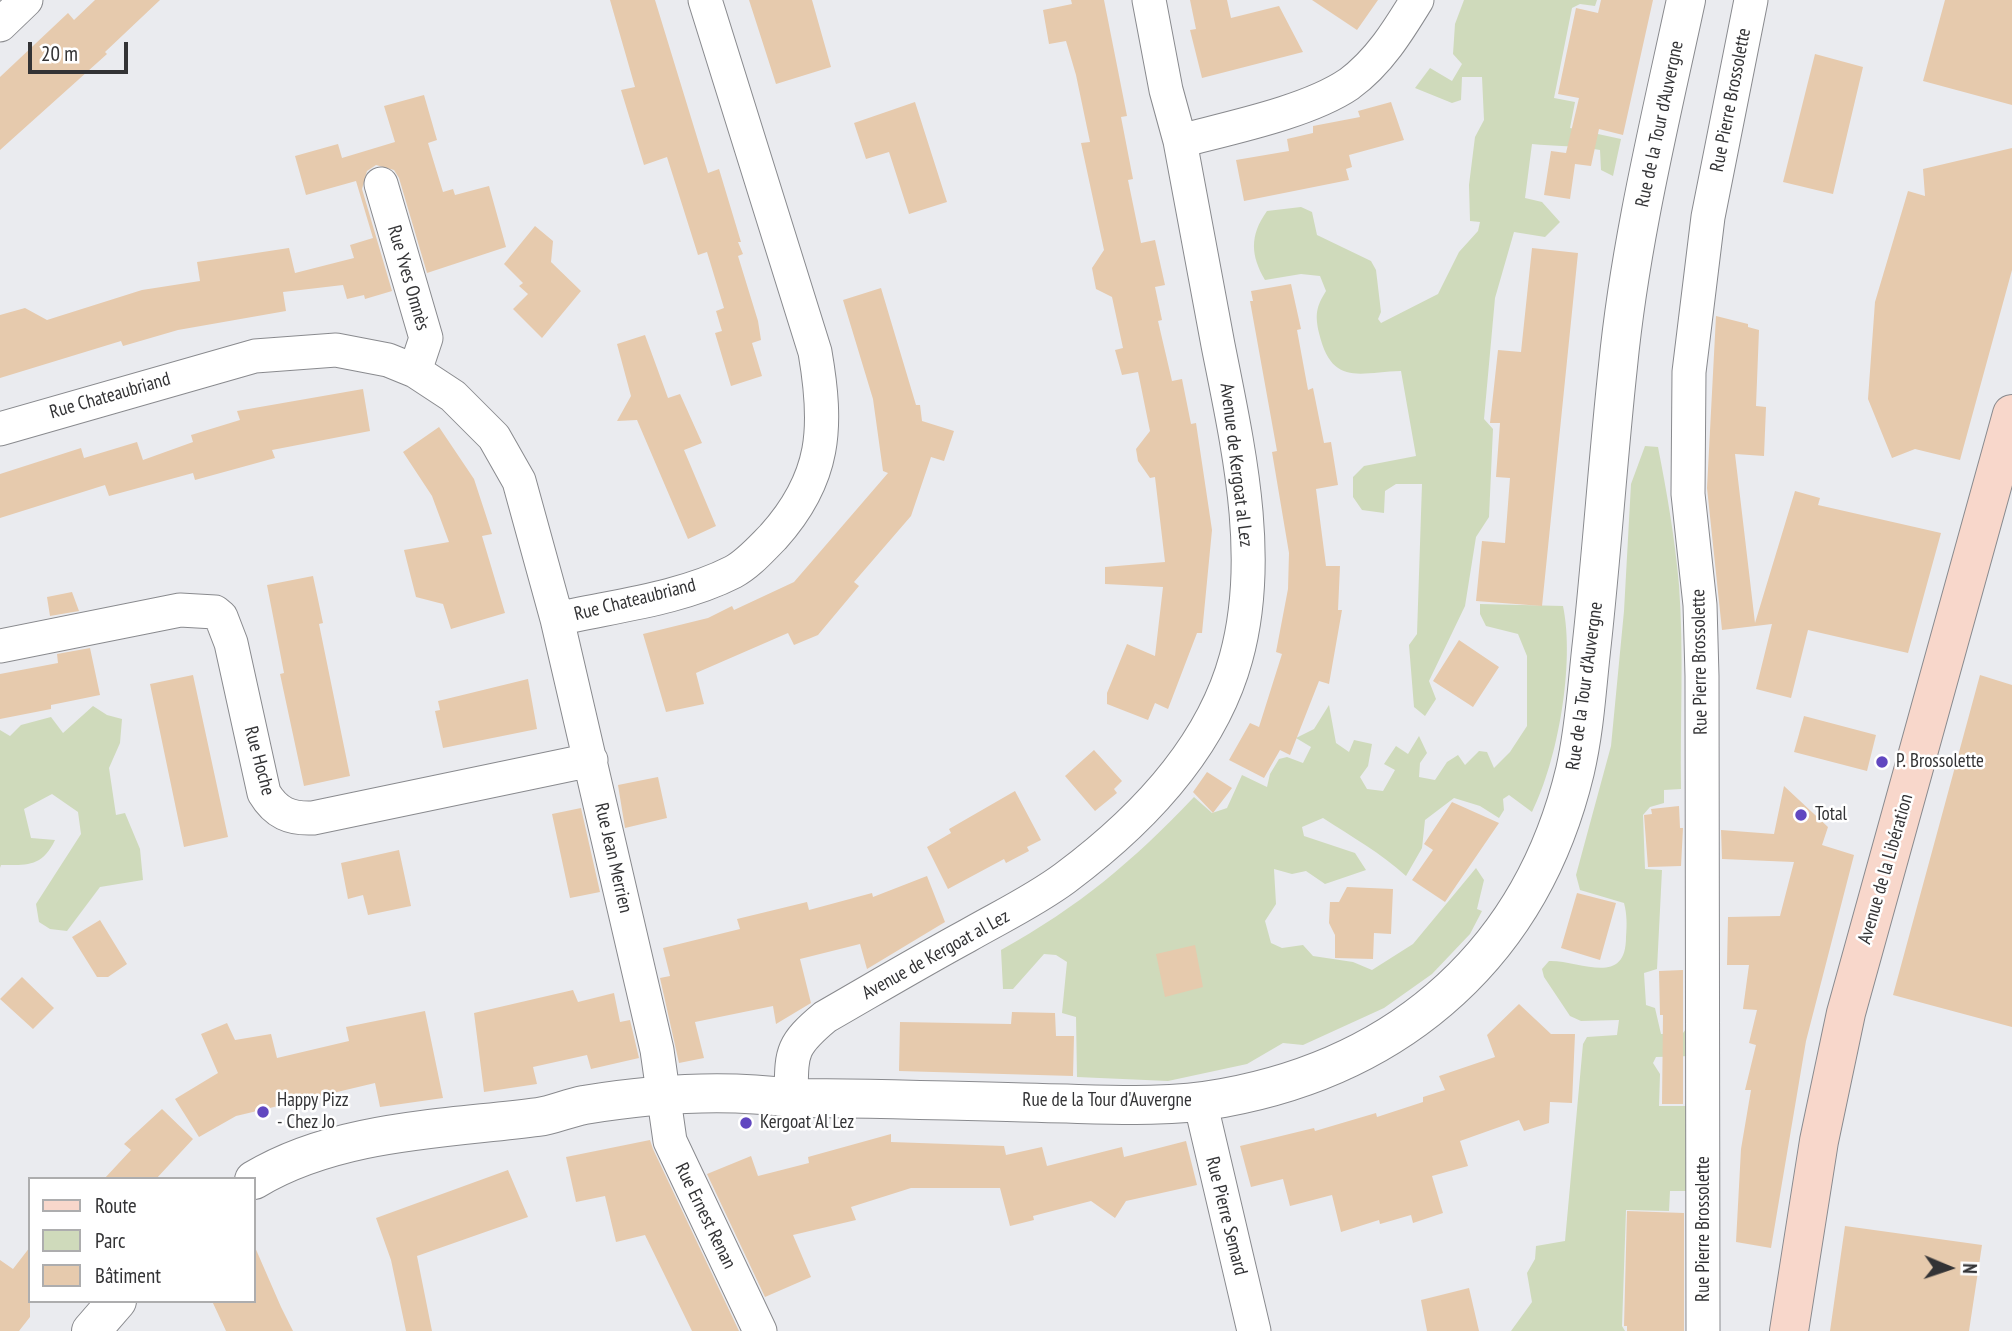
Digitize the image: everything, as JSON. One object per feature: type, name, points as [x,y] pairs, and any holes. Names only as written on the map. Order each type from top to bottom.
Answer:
[{"type":"main road","name":"Avenue de la Libération","points":[[1789,1331],[1819,1141],[1846,1013],[2012,414]]},
{"type":"street","points":[[0,25],[26,0]]},
{"type":"street","name":"Rue Chateaubriand","points":[[0,429],[256,356],[336,351],[388,360],[415,371],[453,396],[474,415],[509,460],[527,504],[557,619],[689,588],[736,571],[787,521],[812,479],[817,462],[823,408],[815,352],[705,0]]},
{"type":"street","name":"Avenue de Kergoat al Lez","points":[[791,1098],[793,1053],[806,1032],[825,1017],[1033,900],[1116,837],[1181,768],[1209,723],[1236,659],[1247,606],[1247,548],[1230,407],[1180,141],[1166,90],[1149,0]]},
{"type":"street","points":[[1180,141],[1283,111],[1347,85],[1385,50],[1417,0]]},
{"type":"street","name":"Rue de la Tour d'Auvergne","points":[[256,1179],[287,1163],[347,1144],[419,1131],[542,1117],[582,1122],[664,1107],[791,1098],[1138,1105],[1200,1101],[1245,1093],[1315,1073],[1393,1035],[1447,995],[1482,959],[1520,906],[1546,856],[1568,796],[1580,744],[1618,359],[1640,220],[1686,0]]},
{"type":"street","name":"Rue Pierre Brossolette","points":[[1703,1331],[1702,676],[1700,605],[1688,494],[1688,403],[1702,252],[1751,0]]},
{"type":"street","name":"Rue Yves Omnès","points":[[381,184],[426,338],[415,371]]},
{"type":"street","name":"Rue Hoche","points":[[0,646],[180,610],[215,612],[221,617],[231,643],[264,793],[278,811],[289,816],[313,818],[591,760]]},
{"type":"street","name":"Rue Jean Merrien","points":[[557,619],[657,1050],[664,1107]]},
{"type":"street","name":"Rue Pierre Semard","points":[[1200,1101],[1254,1331]]},
{"type":"street","name":"Rue Ernest Renan","points":[[664,1107],[674,1153],[760,1331]]},
{"type":"street","points":[[91,1331],[115,1303]]},
{"type":"green space","points":[[1464,0],[1597,0],[1595,6],[1580,4],[1572,8],[1554,98],[1575,102],[1570,128],[1621,139],[1613,176],[1601,170],[1600,150],[1532,144],[1525,198],[1542,202],[1560,222],[1545,237],[1514,232],[1495,298],[1484,419],[1493,429],[1489,517],[1476,537],[1465,606],[1429,681],[1436,699],[1425,716],[1414,707],[1409,645],[1417,634],[1422,484],[1396,484],[1385,491],[1384,513],[1362,510],[1353,497],[1353,477],[1364,466],[1416,456],[1401,371],[1349,373],[1331,362],[1317,321],[1317,311],[1326,291],[1320,276],[1301,274],[1265,280],[1257,263],[1254,246],[1257,229],[1267,211],[1301,207],[1312,212],[1317,235],[1371,261],[1376,270],[1381,312],[1378,319],[1381,323],[1438,294],[1459,252],[1478,231],[1480,222],[1470,221],[1469,185],[1475,137],[1484,120],[1482,77],[1462,77],[1461,100],[1452,103],[1415,88],[1430,68],[1452,81],[1462,64],[1453,54],[1455,24]]},
{"type":"green space","points":[[1645,446],[1658,447],[1668,499],[1679,585],[1682,662],[1681,789],[1664,790],[1664,803],[1650,807],[1643,815],[1645,869],[1662,870],[1657,969],[1644,973],[1646,1005],[1655,1008],[1661,1034],[1683,1033],[1689,1025],[1692,1056],[1656,1057],[1653,1063],[1660,1074],[1659,1106],[1690,1106],[1693,1191],[1670,1191],[1669,1211],[1626,1210],[1622,1326],[1625,1331],[1511,1331],[1532,1302],[1527,1273],[1535,1259],[1536,1246],[1565,1241],[1583,1044],[1587,1037],[1617,1035],[1619,1020],[1581,1021],[1570,1016],[1544,977],[1542,969],[1549,961],[1610,967],[1618,962],[1624,953],[1627,924],[1624,903],[1580,890],[1576,875],[1611,746],[1624,611],[1631,484]]},
{"type":"green space","points":[[1480,604],[1563,606],[1567,655],[1562,711],[1550,766],[1532,812],[1509,795],[1503,799],[1504,810],[1499,818],[1480,806],[1454,798],[1425,820],[1422,848],[1406,876],[1323,818],[1302,827],[1304,836],[1355,853],[1366,870],[1325,884],[1306,871],[1292,874],[1274,869],[1276,904],[1265,921],[1271,943],[1282,948],[1303,945],[1313,956],[1353,962],[1372,970],[1413,944],[1476,868],[1484,880],[1477,909],[1482,911],[1470,934],[1432,974],[1384,1008],[1303,1045],[1283,1043],[1247,1064],[1168,1081],[1077,1077],[1076,1017],[1062,1013],[1067,962],[1056,955],[1044,954],[1013,989],[1003,989],[1001,950],[1056,917],[1104,881],[1149,842],[1194,797],[1212,813],[1227,808],[1242,775],[1267,787],[1270,774],[1279,759],[1287,757],[1303,763],[1311,747],[1296,738],[1314,729],[1329,705],[1336,743],[1349,752],[1354,740],[1372,744],[1368,766],[1360,777],[1367,789],[1383,791],[1395,770],[1384,764],[1396,746],[1408,754],[1419,736],[1427,753],[1420,763],[1419,777],[1435,780],[1447,762],[1458,755],[1465,765],[1479,751],[1487,752],[1494,768],[1510,752],[1527,726],[1527,656],[1518,634],[1486,626],[1480,614]]},
{"type":"green space","points":[[93,706],[107,715],[122,719],[120,743],[109,768],[116,815],[125,813],[140,849],[143,880],[100,887],[67,931],[50,929],[39,922],[36,904],[81,834],[78,812],[52,794],[24,809],[31,838],[55,840],[39,860],[27,864],[1,865],[0,868],[0,730],[10,736],[21,725],[51,717],[63,733]]},
{"type":"building","points":[[95,0],[160,0],[105,52],[107,54],[0,150],[0,77],[68,13],[74,20]]},
{"type":"building","points":[[610,0],[655,0],[708,173],[719,169],[741,242],[738,242],[743,254],[738,256],[758,321],[761,340],[752,343],[762,376],[731,386],[715,333],[722,331],[716,311],[724,308],[707,252],[698,255],[667,157],[644,165],[621,90],[635,87]]},
{"type":"building","points":[[749,0],[812,0],[831,67],[776,84]]},
{"type":"building","points":[[1071,0],[1104,0],[1127,116],[1121,117],[1133,179],[1128,180],[1141,243],[1155,240],[1165,285],[1155,287],[1162,320],[1158,321],[1172,381],[1182,379],[1191,424],[1196,423],[1212,530],[1202,633],[1197,633],[1168,709],[1155,703],[1148,720],[1107,704],[1107,693],[1127,644],[1155,656],[1163,587],[1105,584],[1105,567],[1165,562],[1155,477],[1150,478],[1138,461],[1136,449],[1150,431],[1138,372],[1122,375],[1115,350],[1123,348],[1112,297],[1096,289],[1092,268],[1104,250],[1081,143],[1090,142],[1076,75],[1066,41],[1049,44],[1043,10],[1072,4]]},
{"type":"building","points":[[1190,0],[1227,0],[1231,18],[1279,6],[1303,52],[1202,78],[1190,30],[1196,29]]},
{"type":"building","points":[[1312,0],[1378,0],[1357,30]]},
{"type":"building","points":[[1601,0],[1653,0],[1623,135],[1599,129],[1591,166],[1575,164],[1570,199],[1544,195],[1551,151],[1566,153],[1579,98],[1558,94],[1576,8],[1598,13]]},
{"type":"building","points":[[1945,0],[2012,0],[2012,105],[1923,81]]},
{"type":"building","points":[[1815,54],[1863,67],[1833,194],[1783,182]]},
{"type":"building","points":[[424,95],[437,140],[428,143],[443,192],[453,189],[455,195],[489,186],[506,247],[427,273],[399,178],[394,170],[376,165],[367,171],[362,189],[392,291],[365,299],[364,295],[347,299],[343,285],[283,292],[286,311],[178,330],[123,346],[121,341],[0,378],[0,315],[25,308],[47,320],[142,290],[200,281],[197,262],[289,248],[295,273],[354,258],[350,245],[373,238],[356,181],[306,195],[295,156],[338,144],[342,158],[395,142],[384,106]]},
{"type":"building","points":[[915,102],[947,202],[909,214],[889,152],[866,159],[854,123]]},
{"type":"building","points":[[1391,102],[1404,140],[1349,155],[1352,167],[1346,169],[1349,180],[1244,201],[1236,160],[1289,151],[1287,139],[1313,133],[1313,126],[1360,117],[1358,111]]},
{"type":"building","points":[[2012,148],[2012,270],[1960,460],[1915,449],[1892,458],[1868,399],[1875,302],[1908,191],[1925,196],[1923,169]]},
{"type":"building","points":[[535,226],[553,241],[551,262],[581,291],[542,338],[513,309],[528,294],[519,286],[523,283],[504,264]]},
{"type":"building","points":[[1532,248],[1578,253],[1542,606],[1476,601],[1482,541],[1505,543],[1510,478],[1496,477],[1500,423],[1490,423],[1498,350],[1521,352]]},
{"type":"building","points":[[1291,284],[1301,329],[1297,330],[1308,390],[1313,388],[1324,443],[1331,442],[1338,485],[1316,489],[1326,566],[1340,566],[1338,610],[1342,610],[1329,684],[1319,681],[1290,755],[1280,750],[1264,778],[1229,760],[1250,723],[1259,727],[1282,654],[1276,652],[1288,589],[1289,553],[1272,452],[1277,451],[1250,301],[1253,301],[1251,291]]},
{"type":"building","points":[[881,288],[916,405],[920,405],[922,421],[954,431],[944,461],[931,457],[911,516],[854,582],[859,586],[818,635],[794,645],[788,633],[696,673],[704,704],[666,712],[643,634],[708,618],[732,606],[734,610],[794,582],[888,473],[883,471],[873,399],[843,300]]},
{"type":"building","points":[[1716,316],[1748,324],[1748,327],[1759,330],[1756,406],[1766,407],[1764,456],[1735,454],[1755,623],[1795,491],[1820,498],[1818,505],[1941,533],[1908,653],[1808,630],[1791,698],[1756,689],[1772,624],[1722,630],[1707,488]]},
{"type":"building","points":[[645,335],[668,398],[680,394],[702,443],[684,450],[716,526],[688,539],[637,420],[617,421],[631,396],[617,344]]},
{"type":"building","points":[[363,389],[370,431],[272,450],[275,458],[195,480],[193,473],[109,496],[105,485],[0,518],[0,474],[81,448],[84,458],[137,442],[143,460],[193,442],[191,435],[240,420],[237,411]]},
{"type":"building","points":[[439,427],[474,479],[492,534],[482,536],[505,613],[451,629],[443,604],[416,597],[404,550],[449,542],[432,496],[403,452]]},
{"type":"building","points":[[313,576],[323,623],[319,624],[350,776],[304,786],[280,674],[284,673],[267,585]]},
{"type":"building","points":[[72,592],[79,611],[50,616],[47,597]]},
{"type":"building","points":[[1459,640],[1499,667],[1473,707],[1433,681]]},
{"type":"building","points":[[90,648],[100,695],[51,705],[51,709],[0,719],[0,674],[58,663],[57,654]]},
{"type":"building","points":[[193,675],[228,837],[184,847],[150,684]]},
{"type":"building","points":[[1980,675],[2012,685],[2012,1027],[1893,995]]},
{"type":"building","points":[[528,679],[537,729],[443,748],[435,711],[440,710],[438,701]]},
{"type":"building","points":[[1804,716],[1876,735],[1867,771],[1794,752]]},
{"type":"building","points":[[1094,750],[1122,781],[1114,789],[1117,793],[1095,811],[1065,776]]},
{"type":"building","points":[[1207,772],[1232,788],[1213,813],[1193,792]]},
{"type":"building","points":[[658,777],[667,818],[625,828],[618,785]]},
{"type":"building","points":[[1784,786],[1828,827],[1822,845],[1854,855],[1806,1041],[1771,1248],[1736,1242],[1741,1149],[1751,1090],[1745,1090],[1756,1045],[1749,1043],[1757,1010],[1743,1009],[1749,965],[1727,965],[1728,917],[1780,916],[1794,862],[1722,859],[1721,830],[1774,834]]},
{"type":"building","points":[[1015,791],[1041,840],[1027,847],[1029,851],[1006,863],[1004,859],[948,889],[927,847],[951,833],[949,829]]},
{"type":"building","points":[[1452,802],[1499,823],[1445,902],[1412,880],[1433,850],[1424,844]]},
{"type":"building","points":[[1679,806],[1680,828],[1683,828],[1681,866],[1648,867],[1644,815],[1652,814],[1651,809]]},
{"type":"building","points":[[581,808],[600,892],[570,898],[552,814]]},
{"type":"building","points":[[399,850],[411,906],[368,915],[363,895],[348,899],[341,863]]},
{"type":"building","points":[[927,876],[945,922],[867,969],[860,944],[800,959],[811,1003],[776,1024],[773,1006],[695,1022],[704,1058],[679,1063],[660,978],[670,976],[663,948],[740,929],[737,919],[807,902],[809,910],[872,893],[873,897]]},
{"type":"building","points":[[1347,887],[1393,889],[1391,934],[1374,933],[1373,959],[1335,958],[1335,935],[1329,923],[1330,902],[1339,902]]},
{"type":"building","points":[[1577,893],[1616,903],[1600,960],[1561,948]]},
{"type":"building","points":[[100,920],[127,964],[108,977],[97,977],[72,937]]},
{"type":"building","points":[[1195,945],[1203,987],[1165,997],[1156,954]]},
{"type":"building","points":[[1683,970],[1683,1104],[1662,1104],[1663,1015],[1660,1015],[1659,971]]},
{"type":"building","points":[[22,977],[54,1008],[33,1029],[0,999]]},
{"type":"building","points":[[573,990],[578,1002],[614,993],[620,1022],[630,1020],[639,1058],[591,1069],[587,1055],[533,1067],[537,1084],[484,1092],[474,1013]]},
{"type":"building","points":[[1519,1004],[1551,1034],[1575,1034],[1572,1103],[1550,1102],[1549,1123],[1524,1131],[1519,1120],[1460,1141],[1468,1166],[1432,1176],[1443,1213],[1413,1223],[1411,1215],[1380,1224],[1379,1220],[1341,1232],[1332,1195],[1290,1206],[1283,1179],[1251,1187],[1240,1146],[1314,1128],[1315,1131],[1376,1113],[1377,1117],[1423,1102],[1423,1097],[1445,1090],[1439,1076],[1495,1057],[1487,1035]]},
{"type":"building","points":[[425,1011],[443,1098],[380,1107],[375,1083],[236,1116],[199,1137],[175,1099],[218,1073],[201,1034],[227,1023],[235,1040],[271,1034],[277,1058],[349,1041],[346,1027]]},
{"type":"building","points":[[1012,1012],[1055,1013],[1056,1036],[1074,1036],[1073,1076],[899,1071],[900,1022],[1011,1024]]},
{"type":"building","points":[[162,1109],[193,1139],[158,1177],[106,1177],[131,1150],[124,1144]]},
{"type":"building","points":[[891,1134],[891,1142],[1004,1146],[1006,1155],[1042,1147],[1047,1166],[1122,1147],[1124,1157],[1186,1141],[1197,1185],[1126,1201],[1115,1218],[1091,1201],[1033,1216],[1034,1220],[1010,1226],[1000,1188],[911,1188],[851,1207],[856,1220],[793,1235],[811,1277],[765,1297],[707,1174],[751,1156],[758,1176],[809,1163],[808,1157]]},
{"type":"building","points":[[650,1140],[739,1331],[692,1331],[645,1235],[616,1242],[605,1196],[576,1202],[566,1157]]},
{"type":"building","points":[[508,1170],[528,1217],[417,1256],[432,1331],[406,1331],[391,1260],[376,1218]]},
{"type":"building","points":[[1627,1211],[1684,1213],[1684,1331],[1627,1331],[1627,1326],[1624,1326]]},
{"type":"building","points":[[1845,1226],[1982,1245],[1969,1331],[1830,1331]]},
{"type":"building","points":[[28,1250],[30,1317],[19,1331],[0,1331],[0,1260],[13,1269]]},
{"type":"building","points":[[256,1250],[293,1331],[226,1331],[213,1303],[256,1303]]},
{"type":"building","points":[[1469,1288],[1479,1331],[1427,1331],[1421,1300]]},
{"type":"place","name":"P. Brossolette","points":[[1882,762]]},
{"type":"place","name":"Total","points":[[1801,815]]},
{"type":"place","name":"Happy Pizz - Chez Jo","points":[[263,1112]]},
{"type":"place","name":"Kergoat Al Lez","points":[[746,1123]]}]
